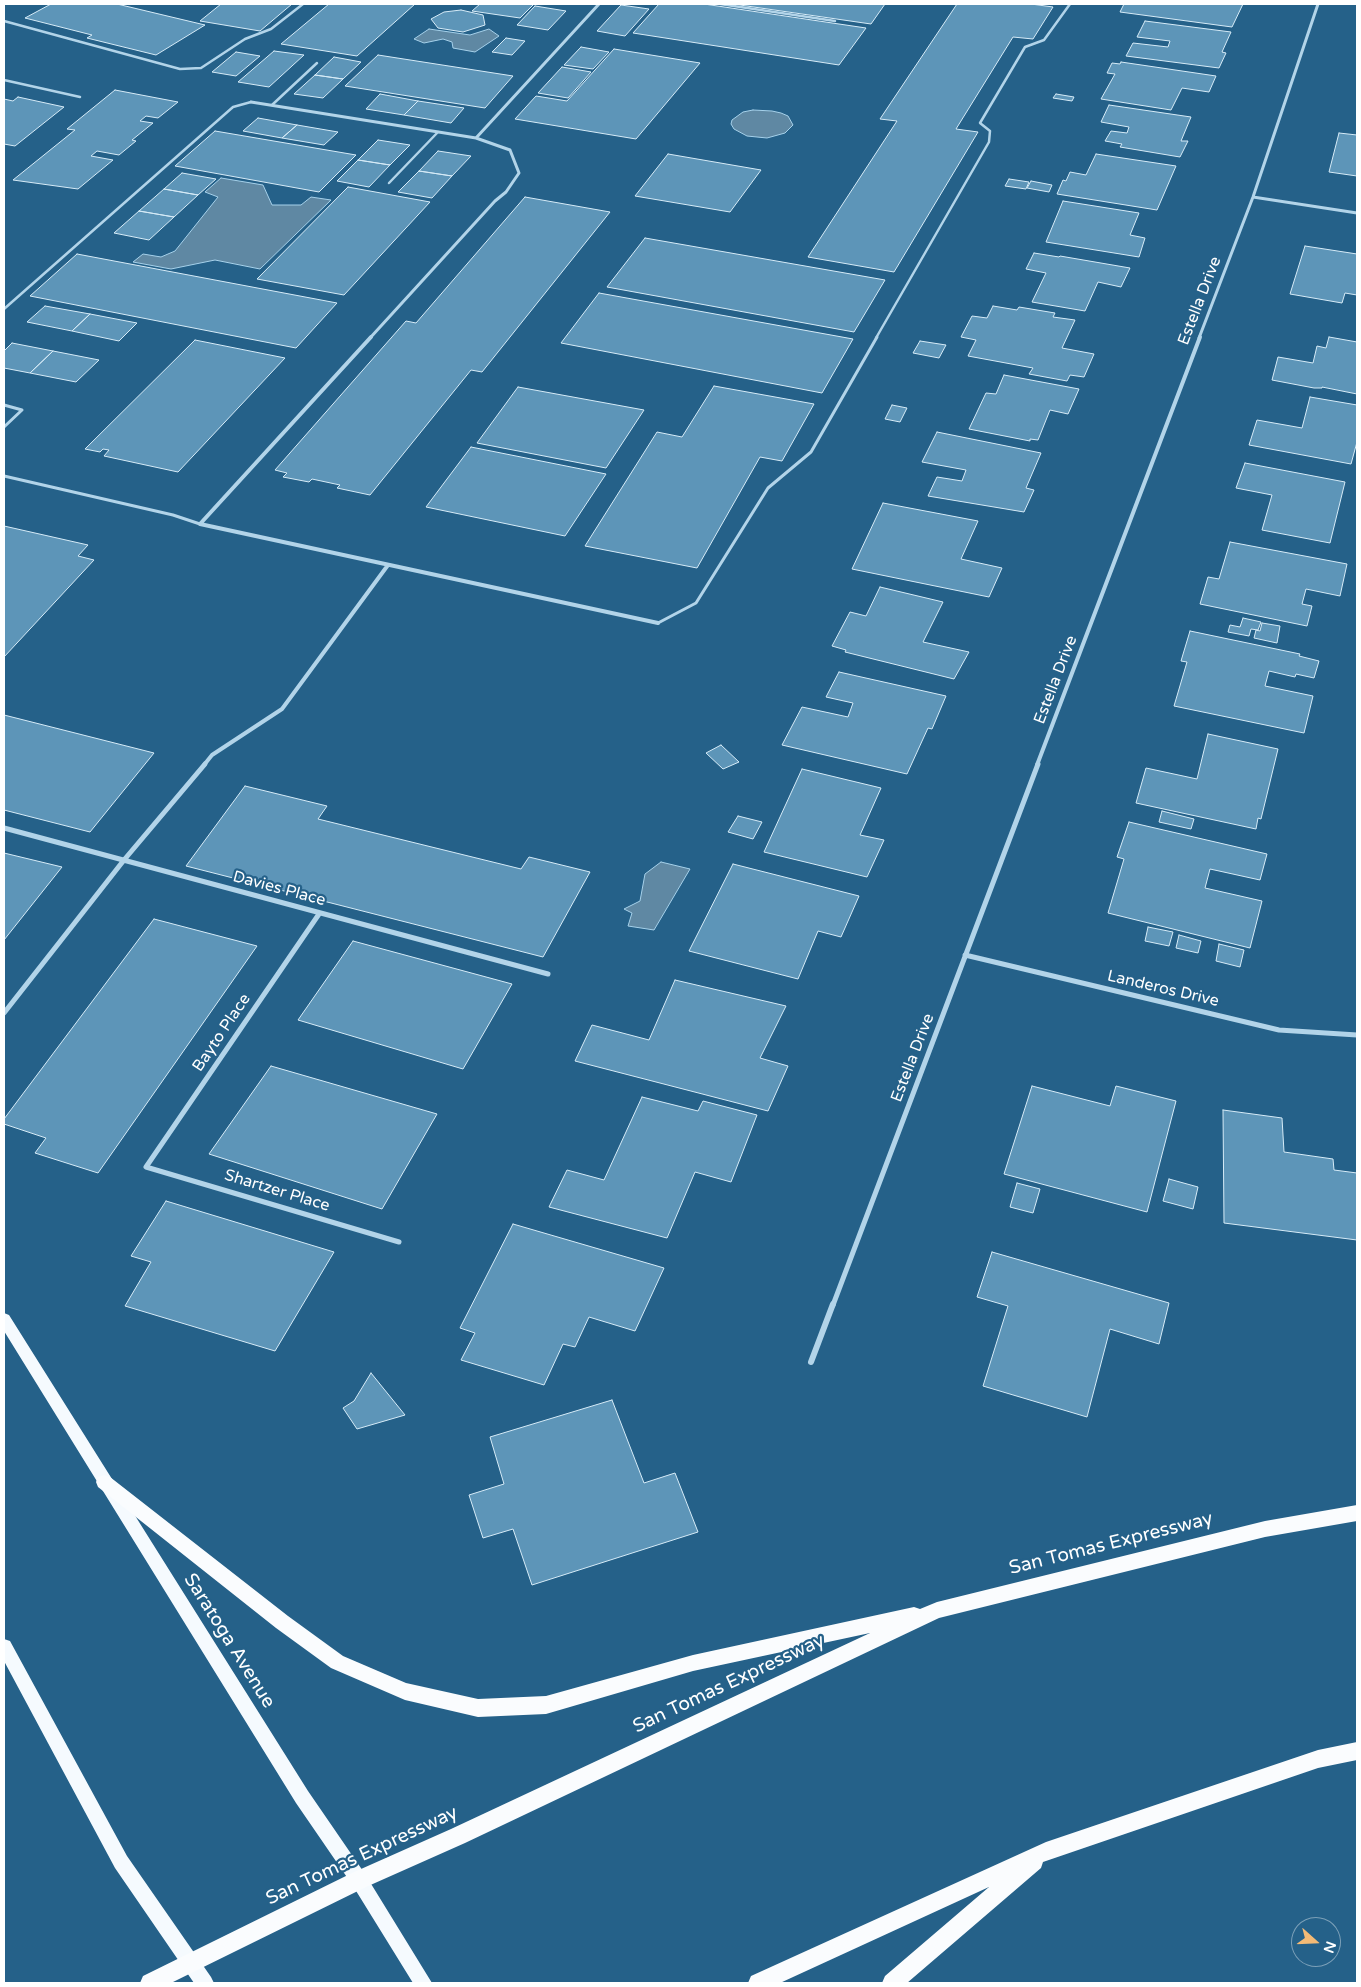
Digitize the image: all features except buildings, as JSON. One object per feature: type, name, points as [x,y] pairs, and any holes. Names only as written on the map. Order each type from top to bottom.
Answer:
[{"type":"highway","points":[[104,1482],[336,1662],[405,1691],[478,1708],[546,1704],[694,1663],[937,1610]]},
{"type":"highway","name":"San Tomas Expressway","points":[[150,1983],[359,1880],[458,1836],[937,1610],[1265,1529],[1357,1513]]},
{"type":"highway","points":[[758,1983],[1046,1851],[1318,1759],[1357,1751]]},
{"type":"highway","points":[[892,1983],[1046,1851]]},
{"type":"main road","name":"Saratoga Avenue","points":[[4,1319],[302,1797],[359,1880],[423,1983]]},
{"type":"main road","points":[[4,1646],[122,1862],[205,1983]]},
{"type":"street","points":[[476,138],[599,4]]},
{"type":"street","name":"Estella Drive","points":[[811,1362],[1253,197],[1318,4]]},
{"type":"street","points":[[200,524],[495,201],[506,192],[519,172],[510,150],[476,138],[251,102]]},
{"type":"street","points":[[1253,197],[1357,213]]},
{"type":"street","points":[[200,524],[658,623]]},
{"type":"street","points":[[4,1013],[124,860],[212,755],[282,709],[388,565]]},
{"type":"street","name":"Davies Place","points":[[4,828],[548,974]]},
{"type":"street","name":"Bayto Place","points":[[146,1167],[319,914]]},
{"type":"street","name":"Landeros Drive","points":[[965,955],[1279,1030],[1357,1035]]},
{"type":"street","name":"Shartzer Place","points":[[146,1167],[400,1242]]},
{"type":"lane","points":[[4,21],[180,69],[201,68],[245,39],[271,29],[303,4]]},
{"type":"lane","points":[[720,4],[835,21]]},
{"type":"lane","points":[[658,623],[696,603],[768,488],[811,452],[989,142],[990,131],[980,124],[1025,47],[1044,40],[1070,4]]},
{"type":"lane","points":[[272,105],[318,63]]},
{"type":"lane","points":[[4,80],[80,97]]},
{"type":"lane","points":[[4,309],[233,107],[251,102]]},
{"type":"lane","points":[[389,184],[438,132]]},
{"type":"lane","points":[[4,405],[22,410],[4,428]]},
{"type":"lane","points":[[4,476],[173,514],[200,524]]},
{"type":"water","points":[[429,29],[470,35],[489,29],[499,36],[475,52],[453,48],[452,42],[443,39],[424,43],[414,39]]},
{"type":"water","points":[[753,110],[781,113],[788,116],[793,125],[785,133],[767,138],[747,136],[734,129],[731,124],[732,120],[743,112]]},
{"type":"water","points":[[221,178],[263,185],[272,205],[301,205],[311,197],[331,200],[260,269],[215,260],[171,269],[133,262],[143,254],[161,257],[175,251],[218,197],[205,192]]},
{"type":"water","points":[[661,862],[690,869],[654,930],[628,926],[632,913],[624,909],[640,901],[645,874]]}]
